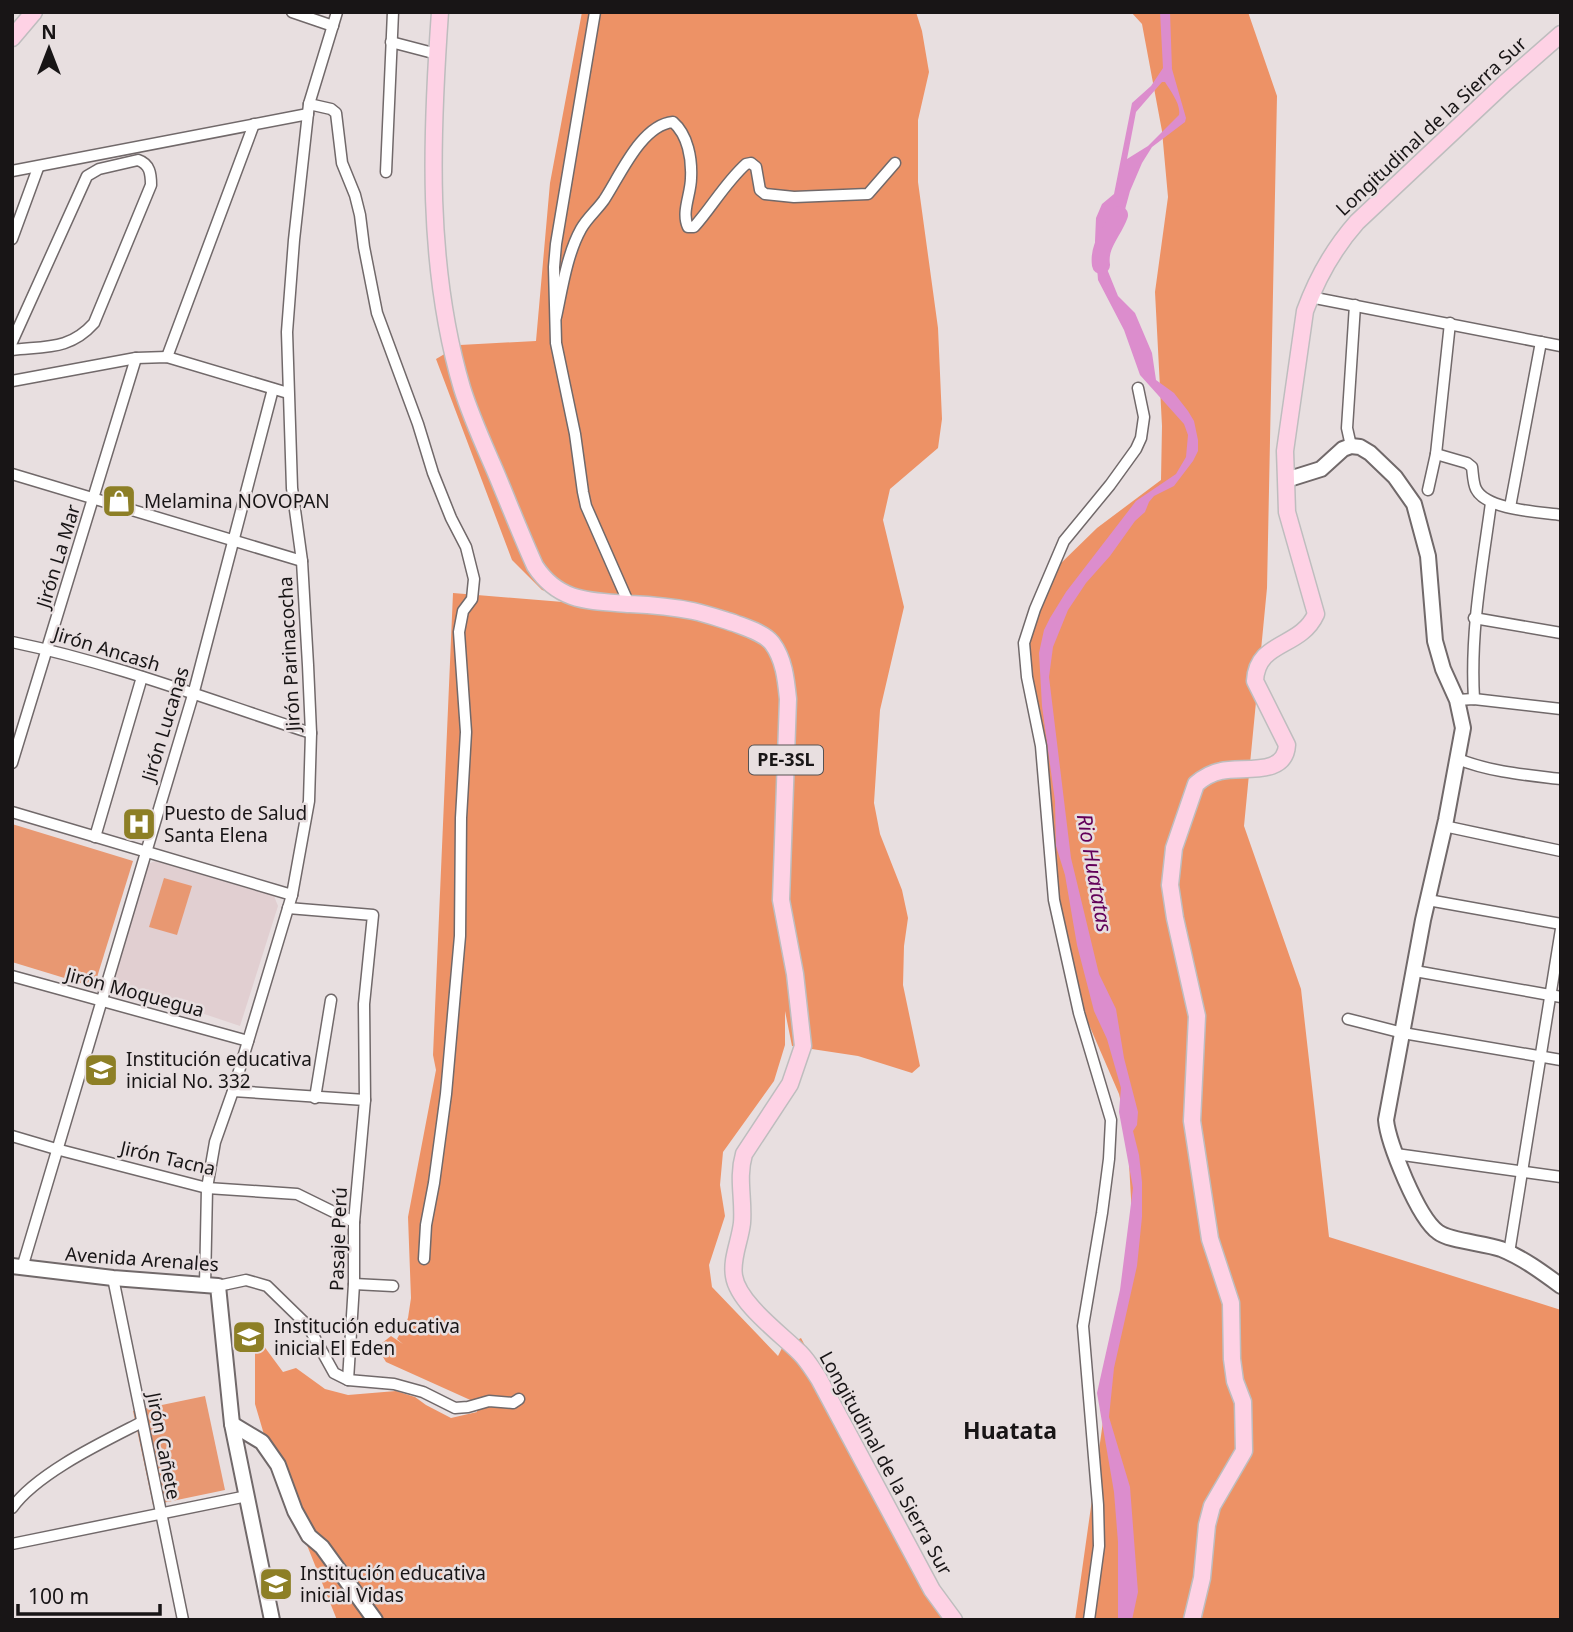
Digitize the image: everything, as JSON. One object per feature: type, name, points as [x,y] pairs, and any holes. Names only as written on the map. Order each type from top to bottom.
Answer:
[{"type":"main road","points":[[12,38],[34,12]]},
{"type":"main road","name":"Longitudinal de la Sierra Sur","points":[[440,12],[432,142],[434,215],[444,303],[462,388],[540,574],[573,597],[593,602],[693,611],[750,629],[770,640],[785,672],[788,699],[781,900],[795,974],[803,1046],[790,1084],[744,1154],[740,1167],[742,1222],[733,1276],[746,1299],[803,1356],[819,1379],[933,1590],[954,1620]]},
{"type":"main road","name":"Longitudinal de la Sierra Sur","points":[[1192,1620],[1202,1578],[1207,1525],[1212,1506],[1244,1451],[1243,1402],[1235,1381],[1231,1303],[1210,1238],[1192,1121],[1197,1016],[1170,885],[1174,848],[1196,785],[1210,774],[1278,764],[1284,759],[1286,752],[1287,745],[1255,681],[1255,671],[1261,657],[1297,637],[1310,626],[1316,614],[1287,512],[1286,480],[1287,438],[1305,310],[1310,297],[1328,262],[1357,222],[1504,83],[1561,34]]},
{"type":"main road","points":[[1286,480],[1321,469],[1342,449],[1351,446],[1360,447],[1370,453],[1395,477],[1414,504],[1428,556],[1435,641],[1443,669],[1457,700],[1463,728],[1427,900],[1386,1120],[1387,1134],[1420,1211],[1439,1234],[1500,1249],[1527,1262],[1561,1286]]},
{"type":"main road","name":"Avenida Arenales","points":[[17,1267],[211,1286]]},
{"type":"main road","points":[[211,1286],[232,1424],[272,1620]]},
{"type":"main road","points":[[232,1424],[262,1441],[278,1465],[295,1511],[309,1536],[321,1547],[375,1620]]},
{"type":"street","points":[[292,12],[333,26]]},
{"type":"street","name":"Jirón Parinacocha","points":[[211,1286],[208,1188],[215,1142],[292,895],[309,801],[311,733],[302,561],[292,488],[287,332],[293,240],[309,109],[337,12]]},
{"type":"street","points":[[386,172],[393,12]]},
{"type":"street","points":[[595,12],[556,244],[556,343],[575,434],[586,506],[629,604]]},
{"type":"street","points":[[391,42],[437,54]]},
{"type":"street","points":[[12,172],[254,124],[309,109],[331,109],[335,113],[342,163],[360,215],[363,247],[377,313],[450,518],[466,547],[474,579],[472,599],[463,611],[459,632],[466,732],[461,818],[460,936],[446,1094],[426,1225],[424,1259]]},
{"type":"street","points":[[556,317],[572,252],[581,229],[603,201],[642,141],[664,123],[673,122],[680,128],[686,140],[691,178],[686,212],[688,227],[694,227],[718,194],[746,164],[751,163],[756,167],[760,190],[765,194],[794,197],[868,194],[895,163]]},
{"type":"street","points":[[167,357],[254,124]]},
{"type":"street","points":[[12,342],[87,176],[99,169],[138,160],[144,162],[151,173],[151,186],[94,323],[72,342],[12,349]]},
{"type":"street","points":[[12,239],[38,168]]},
{"type":"street","points":[[1310,297],[1561,346]]},
{"type":"street","points":[[1351,446],[1347,428],[1355,305]]},
{"type":"street","points":[[1428,490],[1436,454],[1450,323]]},
{"type":"street","points":[[1510,507],[1541,342]]},
{"type":"street","points":[[12,381],[136,358],[167,357],[288,393]]},
{"type":"street","name":"Jirón La Mar","points":[[12,763],[136,358]]},
{"type":"street","points":[[1089,1620],[1099,1546],[1083,1326],[1102,1213],[1111,1120],[1079,1013],[1054,900],[1041,746],[1027,677],[1024,643],[1035,609],[1064,541],[1110,485],[1141,438],[1144,417],[1138,388]]},
{"type":"street","name":"Jirón Lucanas","points":[[17,1267],[56,1149],[193,695],[273,389]]},
{"type":"street","points":[[1436,454],[1472,467],[1475,488],[1492,503],[1561,515]]},
{"type":"street","points":[[12,474],[302,561]]},
{"type":"street","points":[[1474,699],[1474,618],[1492,503]]},
{"type":"street","points":[[1474,618],[1561,633]]},
{"type":"street","name":"Jirón Ancash","points":[[12,642],[48,649],[142,677],[311,733]]},
{"type":"street","points":[[95,837],[142,677]]},
{"type":"street","points":[[1457,700],[1474,699],[1561,709]]},
{"type":"street","points":[[1458,759],[1473,765],[1561,779]]},
{"type":"street","points":[[12,812],[292,895]]},
{"type":"street","points":[[1444,826],[1561,850]]},
{"type":"street","points":[[1427,900],[1561,927],[1555,996],[1540,1058],[1509,1253]]},
{"type":"street","name":"Pasaje Perú","points":[[288,908],[373,915],[364,1004],[365,1100],[354,1222],[354,1284],[348,1380]]},
{"type":"street","points":[[1415,971],[1555,996]]},
{"type":"street","name":"Jirón Moquegua","points":[[12,976],[248,1041]]},
{"type":"street","points":[[315,1098],[331,1000]]},
{"type":"street","points":[[1348,1018],[1403,1033],[1561,1060]]},
{"type":"street","points":[[233,1091],[365,1100]]},
{"type":"street","name":"Jirón Tacna","points":[[12,1136],[208,1188],[297,1194],[354,1222]]},
{"type":"street","points":[[1396,1154],[1561,1177]]},
{"type":"street","name":"Jirón Cañete","points":[[113,1278],[183,1620]]},
{"type":"street","name":"Avenida Arenales","points":[[211,1286],[246,1280],[267,1286],[308,1326],[334,1373],[348,1380]]},
{"type":"street","points":[[354,1284],[393,1286]]},
{"type":"street","points":[[348,1380],[394,1384],[423,1392],[455,1408],[489,1401],[513,1403],[519,1399]]},
{"type":"street","points":[[12,1508],[22,1495],[50,1474],[142,1422]]},
{"type":"street","points":[[12,1544],[247,1496]]},
{"type":"shaded area","points":[[582,12],[916,12],[922,31],[929,72],[918,120],[918,182],[938,328],[942,419],[938,448],[890,489],[883,520],[904,607],[880,710],[874,803],[880,834],[902,890],[908,918],[903,985],[920,1066],[912,1073],[858,1056],[792,1046],[785,1011],[785,1045],[774,1081],[723,1152],[720,1185],[725,1216],[709,1265],[712,1287],[778,1356],[782,1348],[801,1338],[913,1553],[957,1620],[337,1620],[268,1448],[255,1404],[255,1334],[283,1372],[296,1368],[325,1389],[348,1395],[396,1391],[415,1397],[451,1418],[477,1412],[477,1403],[386,1362],[377,1347],[391,1336],[403,1344],[397,1339],[408,1318],[411,1298],[408,1217],[436,1070],[433,1055],[453,593],[579,601],[542,590],[512,560],[436,359],[460,345],[536,341],[550,183]]},
{"type":"shaded area","points":[[1131,12],[1248,12],[1277,96],[1267,588],[1244,826],[1301,989],[1329,1237],[1561,1310],[1561,1620],[1075,1620],[1132,1216],[1127,1128],[1119,1094],[1080,1004],[1061,939],[1027,650],[1039,607],[1058,566],[1097,528],[1161,480],[1162,426],[1155,292],[1168,197],[1162,131],[1142,24]]},
{"type":"shaded area","points":[[1160,12],[1170,12],[1172,69],[1185,122],[1152,147],[1130,191],[1117,234],[1106,234],[1104,251],[1107,269],[1118,296],[1135,313],[1152,353],[1156,380],[1174,393],[1194,421],[1198,451],[1174,486],[1154,496],[1149,502],[1145,512],[1086,583],[1068,610],[1053,647],[1049,677],[1071,858],[1099,974],[1116,1009],[1124,1058],[1138,1112],[1137,1125],[1133,1131],[1142,1182],[1142,1217],[1137,1266],[1114,1368],[1109,1417],[1130,1487],[1138,1592],[1132,1620],[1118,1620],[1118,1542],[1114,1492],[1097,1393],[1120,1290],[1133,1188],[1119,1112],[1121,1088],[1107,1039],[1094,1011],[1077,945],[1065,875],[1056,846],[1055,801],[1042,706],[1039,653],[1044,630],[1066,592],[1136,501],[1176,474],[1186,457],[1188,435],[1184,424],[1140,375],[1124,330],[1098,280],[1095,241],[1096,218],[1102,204],[1114,194],[1132,103],[1151,86],[1163,68]],"holes":[[[1162,82],[1165,82],[1177,102],[1179,115],[1148,146],[1127,159],[1136,112]]]},
{"type":"shaded area","points":[[12,824],[133,861],[94,987],[12,962]]},
{"type":"shaded area","points":[[155,861],[274,896],[278,906],[240,1026],[118,985],[115,975],[148,864]]},
{"type":"shaded area","points":[[164,878],[192,886],[177,935],[149,927]]},
{"type":"shaded area","points":[[205,1396],[225,1490],[153,1505],[133,1411]]},
{"type":"waterway","name":"Rio Huatatas","points":[[1101,265],[1104,245],[1119,215]]},
{"type":"place","name":"Melamina NOVOPAN","points":[[119,501]]},
{"type":"place","name":"Puesto de Salud Santa Elena","points":[[139,824]]},
{"type":"place","name":"Institución educativa inicial No. 332","points":[[101,1070]]},
{"type":"place","name":"Institución educativa inicial El Eden","points":[[249,1337]]},
{"type":"place","name":"Institución educativa inicial Vidas","points":[[276,1584]]},
{"type":"district","name":"Huatata","points":[[1010,1431]]}]
